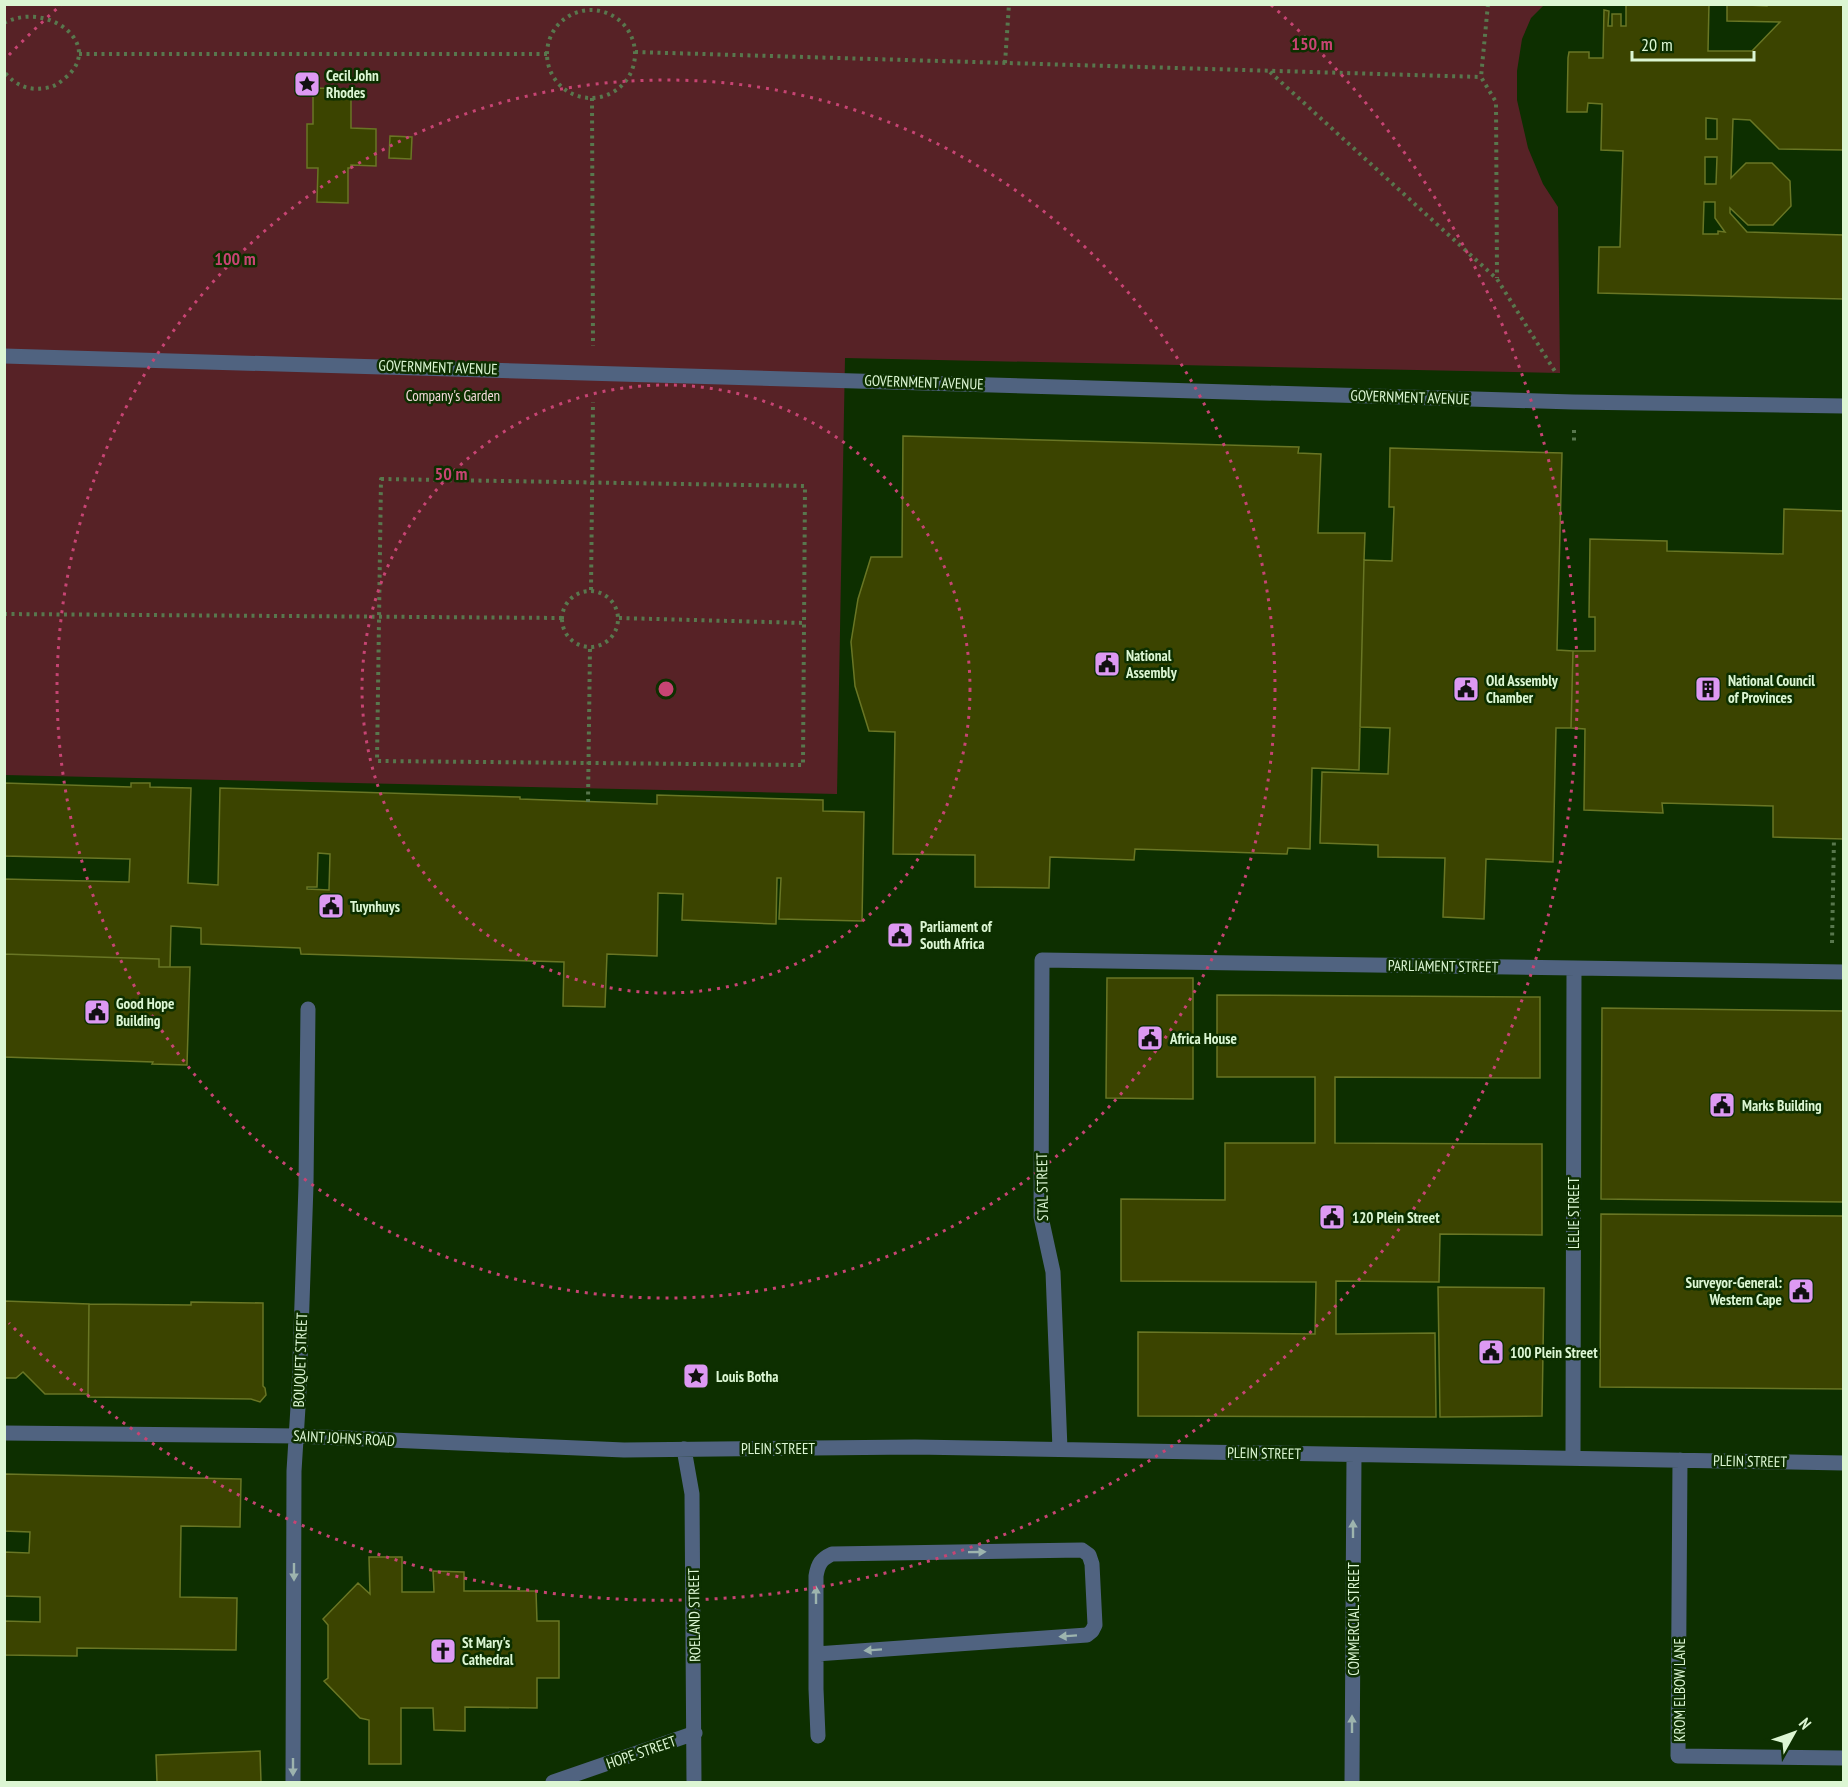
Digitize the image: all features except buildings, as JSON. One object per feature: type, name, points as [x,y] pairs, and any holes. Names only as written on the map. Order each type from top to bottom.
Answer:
[{"type":"street","name":"GOVERNMENT AVENUE","points":[[4,356],[1573,402],[1844,406]]},
{"type":"street","name":"PARLIAMENT STREET","points":[[1042,960],[1837,972]]},
{"type":"street","name":"STAL STREET","points":[[1042,960],[1041,1218],[1053,1272],[1060,1449]]},
{"type":"street","name":"LELIE STREET","points":[[1573,1457],[1574,968]]},
{"type":"street","name":"BOUQUET STREET","points":[[293,1782],[294,1471],[306,1185],[308,1009]]},
{"type":"street","name":"SAINT JOHNS ROAD","points":[[4,1433],[297,1436],[624,1450],[684,1449]]},
{"type":"street","name":"PLEIN STREET","points":[[684,1449],[915,1447],[1844,1463]]},
{"type":"street","name":"ROELAND STREET","points":[[684,1449],[692,1494],[694,1782]]},
{"type":"street","name":"COMMERCIAL STREET","points":[[1352,1782],[1354,1455]]},
{"type":"street","name":"KROM ELBOW LANE","points":[[1680,1460],[1678,1756],[1844,1758]]},
{"type":"street","points":[[816,1654],[1087,1635],[1095,1625],[1092,1564],[1089,1555],[1083,1550],[832,1554],[823,1558],[818,1565],[816,1576],[816,1654],[818,1736]]},
{"type":"street","name":"HOPE STREET","points":[[553,1782],[695,1733]]},
{"type":"path","points":[[1005,63],[1009,4]]},
{"type":"path","points":[[1488,4],[1481,77],[1496,102],[1497,279]]},
{"type":"path","points":[[590,7],[607,12],[621,21],[632,36],[635,52],[632,70],[623,84],[609,94],[592,98],[575,95],[561,86],[550,71],[547,54],[550,38],[559,23],[573,13],[590,7]]},
{"type":"path","points":[[4,23],[13,13]]},
{"type":"path","points":[[4,72],[14,82],[34,90],[54,87],[71,73],[79,54],[77,35],[72,27]]},
{"type":"path","points":[[635,52],[1481,77]]},
{"type":"path","points":[[79,54],[547,54]]},
{"type":"path","points":[[1270,71],[1497,279],[1573,402],[1574,442]]},
{"type":"path","points":[[591,590],[594,372],[592,98]]},
{"type":"path","points":[[381,479],[592,482],[805,486],[803,765],[377,761],[381,479]]},
{"type":"path","points":[[591,590],[607,596],[613,602],[619,618],[618,627],[613,636],[599,646],[590,647],[581,646],[573,641],[563,627],[562,618],[568,601],[574,595],[591,590]]},
{"type":"path","points":[[4,614],[562,618]]},
{"type":"path","points":[[619,618],[804,622]]},
{"type":"path","points":[[588,802],[590,647]]},
{"type":"path","points":[[1834,838],[1837,972]]},
{"type":"green space","name":"Company's Garden","points":[[5,5],[1544,5],[1531,18],[1522,39],[1517,71],[1517,100],[1528,148],[1543,184],[1558,207],[1560,373],[845,358],[837,794],[5,775]]},
{"type":"place","name":"Cecil John Rhodes","points":[[307,84]]},
{"type":"place","name":"National Assembly","points":[[1107,664]]},
{"type":"place","name":"Old Assembly Chamber","points":[[1466,689]]},
{"type":"place","name":"National Council of Provinces","points":[[1708,689]]},
{"type":"place","name":"Tuynhuys","points":[[331,906]]},
{"type":"place","name":"Parliament of South Africa","points":[[900,935]]},
{"type":"place","name":"Good Hope Building","points":[[97,1012]]},
{"type":"place","name":"Africa House","points":[[1150,1038]]},
{"type":"place","name":"Marks Building","points":[[1722,1105]]},
{"type":"place","name":"120 Plein Street","points":[[1332,1217]]},
{"type":"place","name":"Surveyor-General: Western Cape","points":[[1801,1291]]},
{"type":"place","name":"100 Plein Street","points":[[1491,1352]]},
{"type":"place","name":"Louis Botha","points":[[696,1376]]},
{"type":"place","name":"St Mary's Cathedral","points":[[443,1651]]}]
